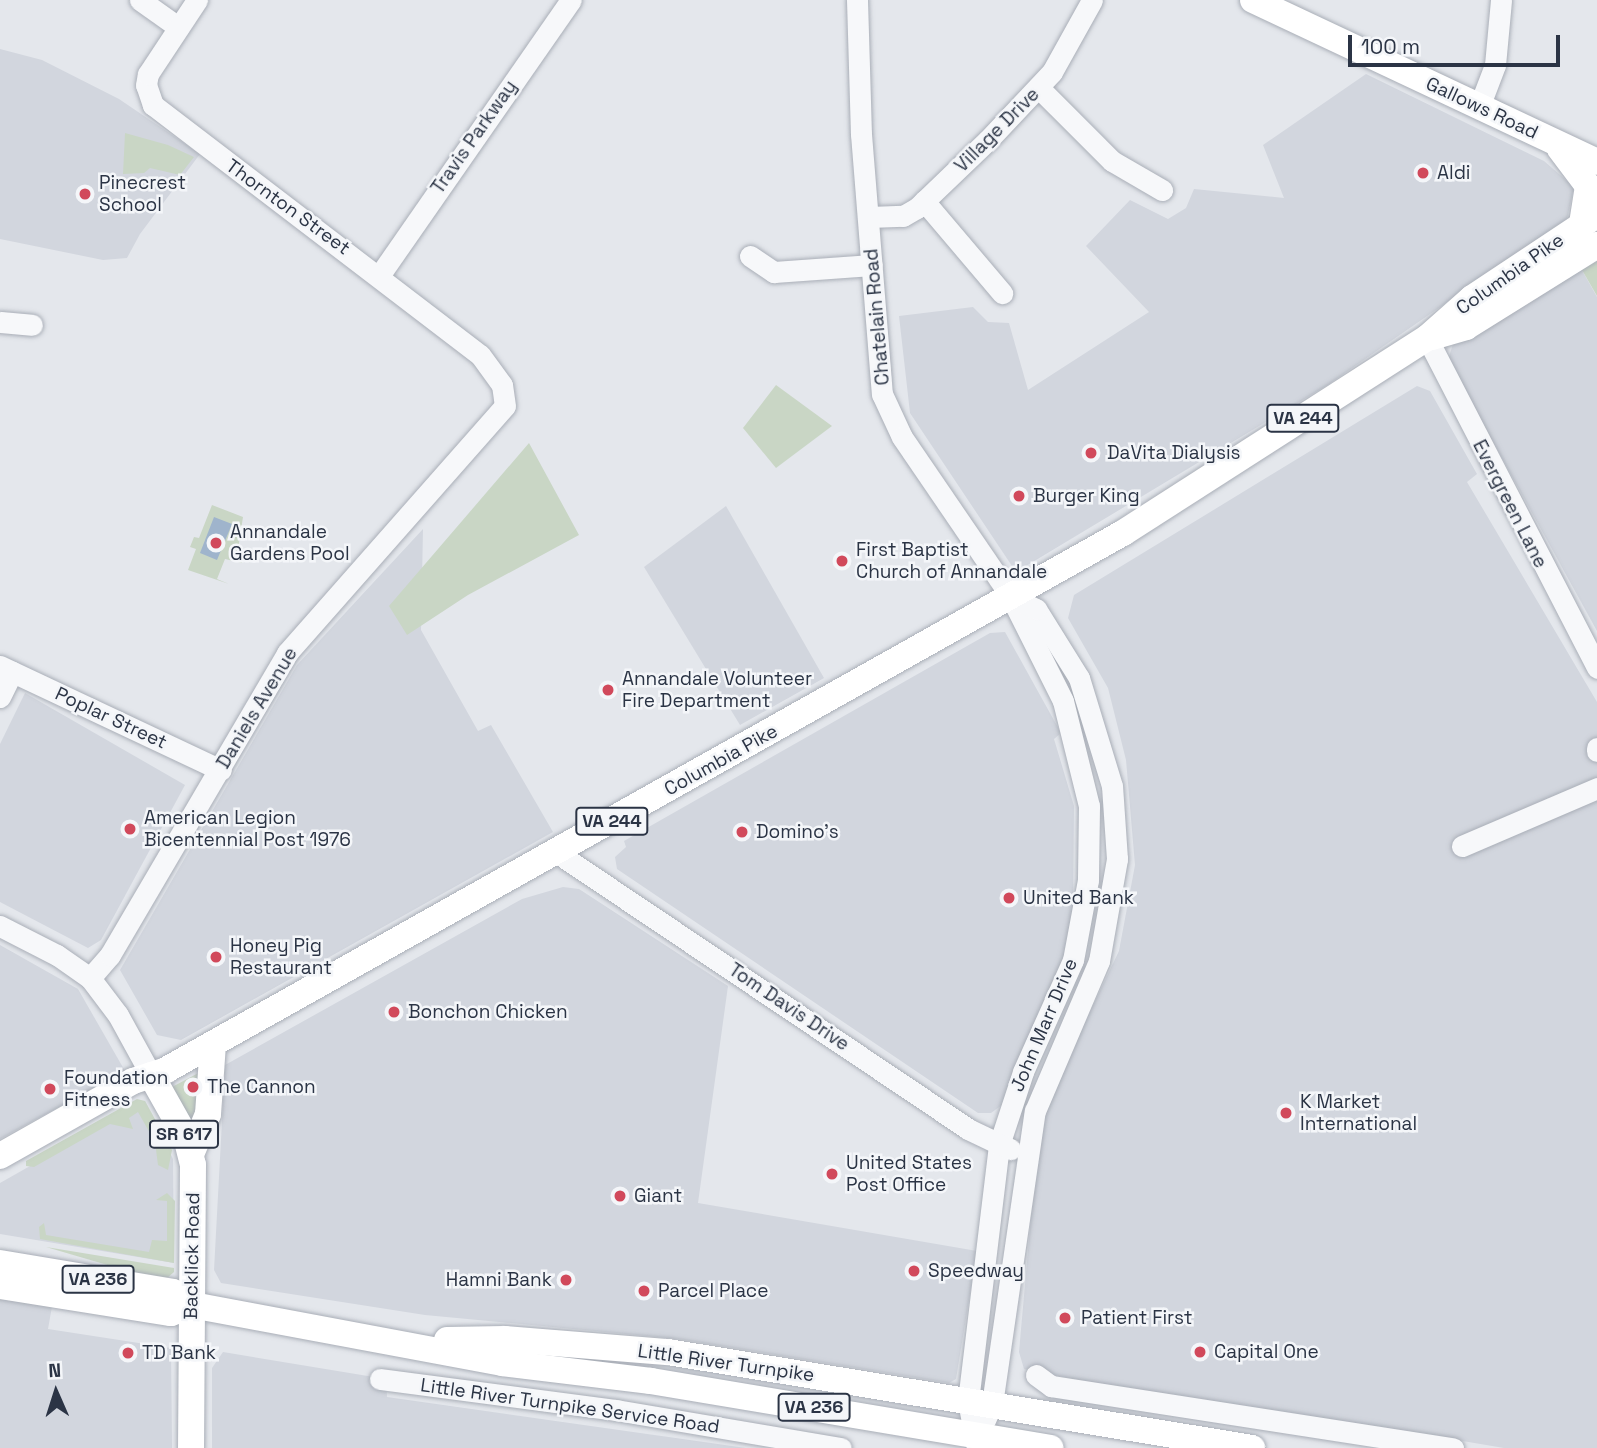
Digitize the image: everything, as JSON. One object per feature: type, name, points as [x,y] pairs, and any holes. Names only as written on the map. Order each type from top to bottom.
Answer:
[{"type":"main road","name":"Gallows Road","points":[[1253,0],[1597,162]]},
{"type":"main road","points":[[1554,142],[1588,186],[1592,228]]},
{"type":"main road","name":"Columbia Pike","points":[[0,1156],[151,1074],[213,1044],[1123,533],[1427,338],[1472,298],[1592,228]]},
{"type":"main road","points":[[192,1152],[208,1114],[213,1044]]},
{"type":"main road","name":"Backlick Road","points":[[151,1074],[192,1152],[191,1448]]},
{"type":"main road","name":"Little River Turnpike","points":[[0,1263],[173,1292],[192,1305],[404,1341],[502,1363],[651,1381],[977,1441],[1050,1448]]},
{"type":"main road","name":"Little River Turnpike","points":[[0,1286],[171,1313],[192,1305]]},
{"type":"main road","name":"Little River Turnpike","points":[[404,1341],[505,1339],[668,1352],[1252,1448]]},
{"type":"main road","points":[[651,1381],[741,1379],[755,1376],[764,1366]]},
{"type":"street","points":[[140,0],[178,27]]},
{"type":"street","name":"Thornton Street","points":[[197,0],[148,74],[148,95],[153,105],[480,355],[506,395]]},
{"type":"street","name":"Travis Parkway","points":[[379,276],[571,0]]},
{"type":"street","name":"Chatelain Road","points":[[857,0],[861,134],[882,394],[902,437],[1011,597]]},
{"type":"street","name":"Village Drive","points":[[869,217],[903,216],[924,201],[1039,88],[1092,0]]},
{"type":"street","points":[[1479,107],[1495,65],[1501,0]]},
{"type":"street","points":[[1039,88],[1112,161],[1162,190]]},
{"type":"street","points":[[924,201],[1002,293]]},
{"type":"street","points":[[750,256],[774,272],[872,265]]},
{"type":"street","points":[[0,322],[32,325]]},
{"type":"street","name":"Evergreen Lane","points":[[1427,338],[1597,668]]},
{"type":"street","name":"Daniels Avenue","points":[[90,978],[110,955],[287,653],[482,435],[505,406],[506,395]]},
{"type":"street","name":"John Marr Drive","points":[[977,1441],[999,1145],[1023,1072],[1073,960],[1090,849],[1089,806],[1073,727],[1011,597]]},
{"type":"street","name":"John Marr Drive","points":[[980,1403],[1035,1111],[1099,961],[1117,859],[1112,786],[1079,678],[1036,609],[1011,597]]},
{"type":"street","points":[[0,697],[6,669]]},
{"type":"street","name":"Poplar Street","points":[[6,669],[220,770]]},
{"type":"street","points":[[1462,846],[1597,788]]},
{"type":"street","name":"Tom Davis Drive","points":[[556,852],[968,1129],[1025,1155]]},
{"type":"street","points":[[0,926],[58,955],[90,978],[118,1015],[151,1074]]},
{"type":"street","points":[[1036,1375],[1051,1386],[1453,1448]]},
{"type":"street","name":"Little River Turnpike Service Road","points":[[380,1379],[616,1410],[841,1448]]},
{"type":"shaded area","name":"Pinecrest School","points":[[0,49],[42,60],[119,99],[200,154],[140,234],[127,258],[103,260],[0,239]]},
{"type":"shaded area","points":[[1366,74],[1544,161],[1574,187],[1567,219],[1329,384],[1016,572],[910,413],[899,316],[973,307],[988,322],[1009,323],[1028,390],[1149,312],[1086,246],[1130,200],[1168,219],[1186,208],[1194,189],[1284,198],[1263,145]]},
{"type":"shaded area","points":[[1579,265],[1597,297],[1597,631],[1448,360],[1453,344]]},
{"type":"shaded area","points":[[1417,386],[1430,391],[1477,474],[1467,482],[1597,702],[1597,1448],[1504,1448],[1368,1425],[1241,1413],[1024,1369],[1019,1352],[1040,1116],[1119,951],[1135,865],[1126,760],[1108,688],[1068,618],[1074,595]]},
{"type":"shaded area","points":[[726,506],[824,678],[740,725],[644,567]]},
{"type":"shaded area","points":[[423,529],[421,630],[478,731],[491,725],[553,832],[181,1040],[157,1035],[120,970],[297,665]]},
{"type":"shaded area","points":[[1005,632],[1061,733],[1054,739],[1074,806],[1073,910],[1079,919],[1002,1105],[991,1113],[978,1113],[617,869],[615,857],[626,847],[624,841],[990,633]]},
{"type":"shaded area","points":[[25,693],[185,785],[101,940],[88,948],[0,902],[0,744]]},
{"type":"shaded area","points":[[563,887],[579,889],[728,986],[698,1203],[977,1251],[956,1379],[949,1383],[679,1339],[425,1315],[221,1283],[214,1270],[225,1065],[522,899]]},
{"type":"shaded area","points":[[0,945],[78,989],[125,1071],[0,1139]]},
{"type":"shaded area","points":[[145,1101],[173,1159],[174,1263],[0,1234],[0,1183]]},
{"type":"shaded area","points":[[0,1291],[53,1301],[48,1329],[171,1348],[172,1448],[0,1448]]},
{"type":"shaded area","points":[[223,1352],[386,1379],[387,1397],[746,1448],[212,1448],[212,1368]]},
{"type":"green space","points":[[125,133],[168,145],[194,157],[180,175],[150,168],[144,173],[123,174]]},
{"type":"green space","points":[[1597,261],[1597,296],[1582,270]]},
{"type":"green space","points":[[776,385],[832,426],[776,468],[743,428]]},
{"type":"green space","points":[[529,443],[579,535],[468,595],[407,635],[389,606]]},
{"type":"green space","name":"Annandale Gardens Pool","points":[[212,505],[243,517],[237,556],[244,557],[242,563],[225,559],[217,579],[229,584],[188,570],[196,549],[190,547],[194,537],[199,538]]},
{"type":"green space","points":[[204,1070],[195,1126],[172,1087]]},
{"type":"green space","points":[[137,1099],[145,1101],[172,1150],[168,1170],[158,1165],[155,1142],[138,1112],[129,1118],[133,1129],[110,1124],[34,1167],[26,1166],[26,1161]]},
{"type":"green space","points":[[167,1193],[175,1201],[174,1263],[40,1239],[39,1227],[44,1223],[46,1235],[149,1252],[152,1240],[167,1241],[167,1201],[156,1200]]},
{"type":"green space","points":[[46,1247],[174,1268],[174,1272],[166,1279],[138,1274]]},
{"type":"water","points":[[214,517],[232,524],[217,560],[200,553]]},
{"type":"place","name":"Aldi","points":[[1423,173]]},
{"type":"place","name":"Pinecrest School","points":[[85,194]]},
{"type":"place","name":"DaVita Dialysis","points":[[1091,453]]},
{"type":"place","name":"Burger King","points":[[1019,496]]},
{"type":"place","name":"Annandale Gardens Pool","points":[[216,543]]},
{"type":"place","name":"First Baptist Church of Annandale","points":[[842,561]]},
{"type":"place","name":"Annandale Volunteer Fire Department","points":[[608,690]]},
{"type":"place","name":"American Legion Bicentennial Post 1976","points":[[130,829]]},
{"type":"place","name":"Domino's","points":[[742,832]]},
{"type":"place","name":"United Bank","points":[[1009,898]]},
{"type":"place","name":"Honey Pig Restaurant","points":[[216,957]]},
{"type":"place","name":"Bonchon Chicken","points":[[394,1012]]},
{"type":"place","name":"The Cannon","points":[[193,1087]]},
{"type":"place","name":"Foundation Fitness","points":[[50,1089]]},
{"type":"place","name":"K Market International","points":[[1286,1113]]},
{"type":"place","name":"United States Post Office","points":[[832,1174]]},
{"type":"place","name":"Giant","points":[[620,1196]]},
{"type":"place","name":"Speedway","points":[[914,1271]]},
{"type":"place","name":"Hamni Bank","points":[[566,1280]]},
{"type":"place","name":"Parcel Place","points":[[644,1291]]},
{"type":"place","name":"Patient First","points":[[1065,1318]]},
{"type":"place","name":"Capital One","points":[[1200,1352]]},
{"type":"place","name":"TD Bank","points":[[128,1353]]}]
